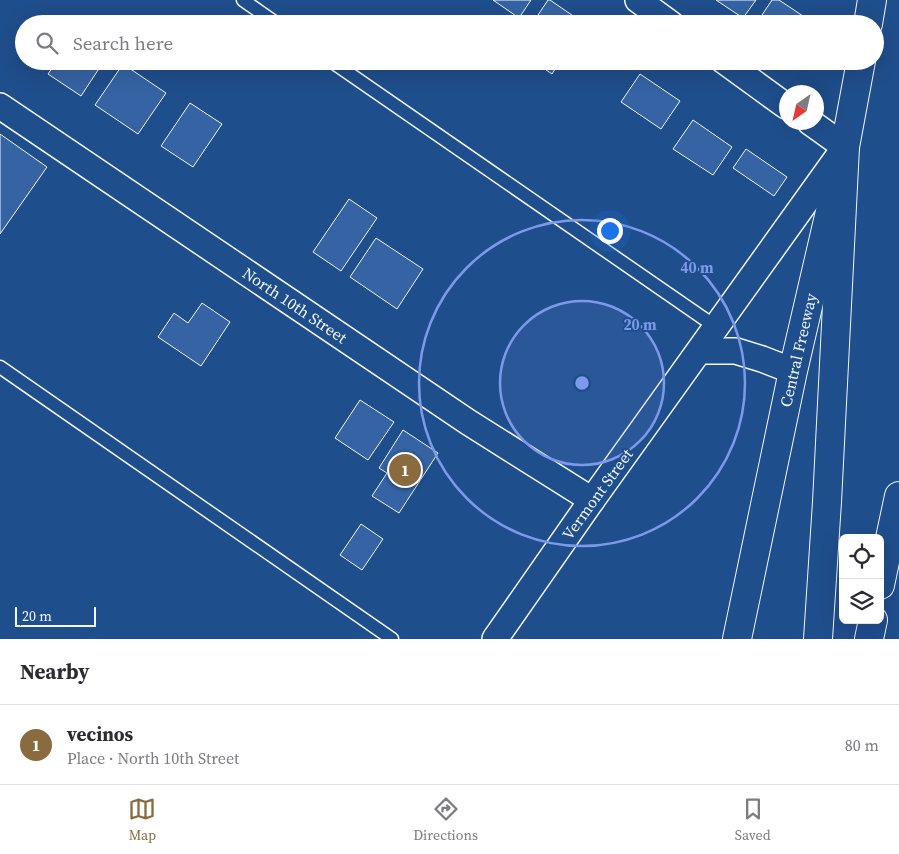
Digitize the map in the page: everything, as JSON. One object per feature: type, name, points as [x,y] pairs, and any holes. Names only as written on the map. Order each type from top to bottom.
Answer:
[{"type":"main road","points":[[870,15],[872,0]]},
{"type":"main road","name":"Central Freeway","points":[[737,639],[793,371],[845,148],[859,70]]},
{"type":"main road","points":[[818,639],[845,148]]},
{"type":"main road","points":[[881,579],[899,496]]},
{"type":"main road","points":[[869,639],[872,624]]},
{"type":"street","points":[[638,0],[659,15]]},
{"type":"street","points":[[736,70],[779,101]]},
{"type":"street","name":"North 10th Street","points":[[0,106],[460,416],[592,500]]},
{"type":"street","points":[[821,130],[845,148]]},
{"type":"street","name":"Vermont Street","points":[[494,639],[845,148]]},
{"type":"street","points":[[700,351],[736,352],[762,359],[793,371]]},
{"type":"lane","points":[[243,0],[264,15]]},
{"type":"lane","points":[[344,70],[716,328]]},
{"type":"lane","points":[[0,368],[392,639]]},
{"type":"building","points":[[493,0],[531,0],[521,15],[515,15]]},
{"type":"building","points":[[548,0],[550,0],[572,15],[538,15]]},
{"type":"building","points":[[716,0],[756,0],[745,15],[738,15]]},
{"type":"building","points":[[772,0],[779,0],[802,15],[762,15]]},
{"type":"building","points":[[51,70],[98,70],[81,96],[48,74]]},
{"type":"building","points":[[119,70],[132,70],[166,93],[138,134],[95,105]]},
{"type":"building","points":[[546,70],[554,70],[552,74]]},
{"type":"building","points":[[640,74],[680,101],[661,129],[621,102]]},
{"type":"building","points":[[190,103],[222,124],[193,167],[161,146]]},
{"type":"building","points":[[693,120],[732,147],[713,175],[673,149]]},
{"type":"building","points":[[0,134],[47,167],[0,234]]},
{"type":"building","points":[[746,149],[787,177],[774,196],[733,168]]},
{"type":"building","points":[[349,199],[377,218],[341,271],[313,252]]},
{"type":"building","points":[[376,238],[423,269],[397,309],[350,277]]},
{"type":"building","points":[[202,303],[230,322],[201,366],[158,337],[174,313],[188,323]]},
{"type":"building","points":[[360,400],[394,422],[368,460],[335,438]]},
{"type":"building","points":[[403,430],[438,453],[399,513],[372,496],[387,473],[379,468]]},
{"type":"building","points":[[361,524],[383,539],[362,570],[340,555]]},
{"type":"place","name":"vecinos","points":[[405,470]]}]
